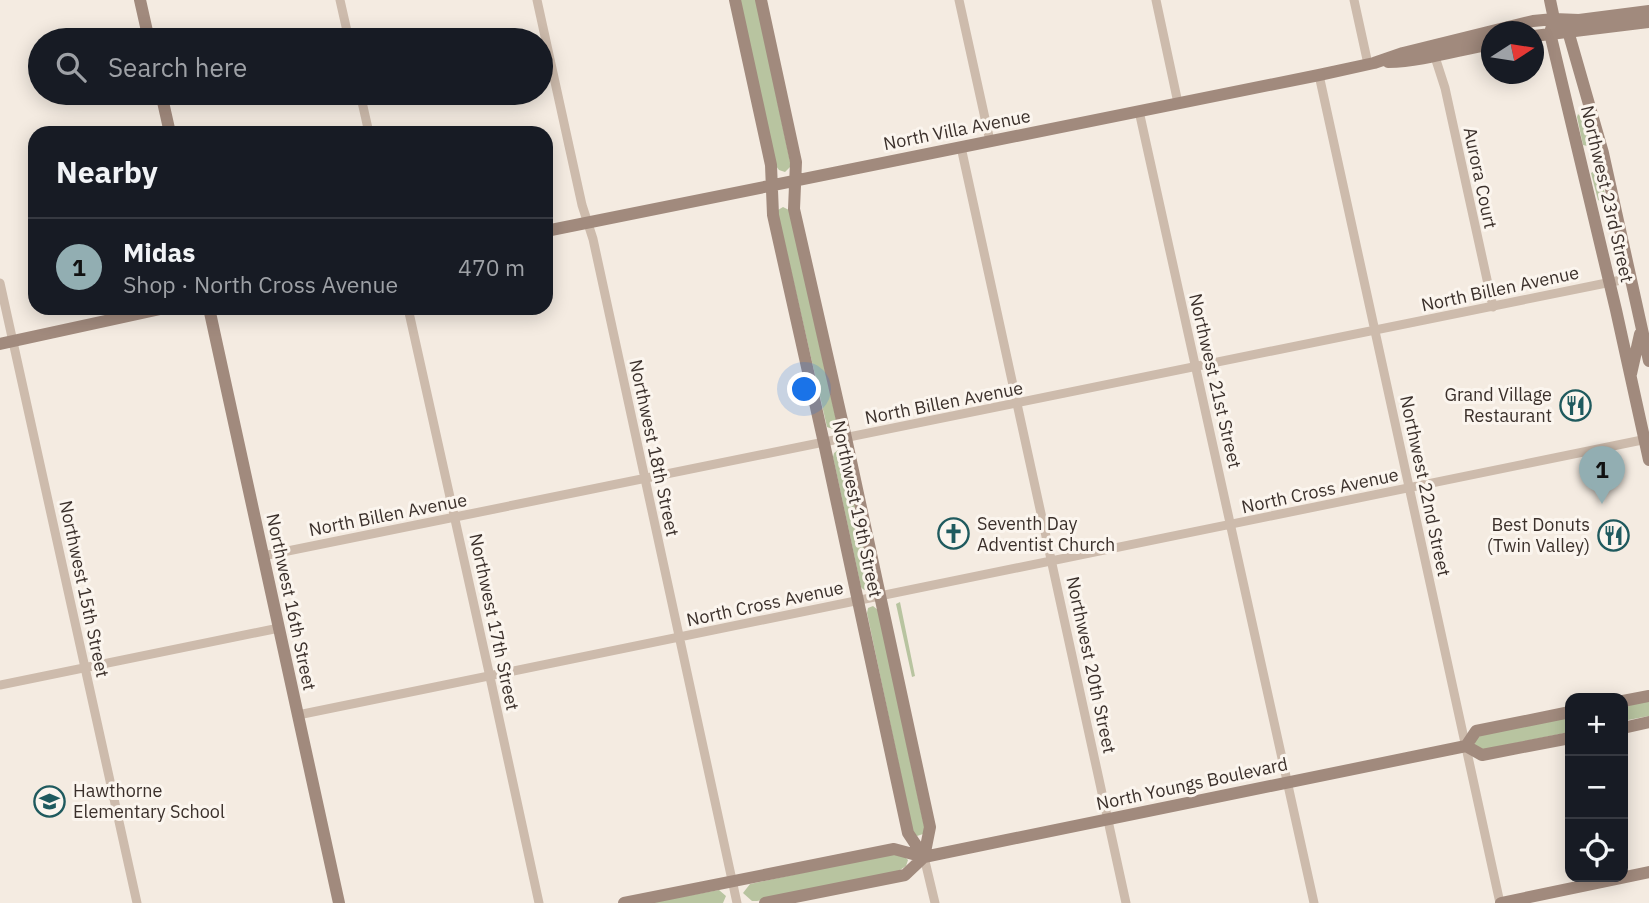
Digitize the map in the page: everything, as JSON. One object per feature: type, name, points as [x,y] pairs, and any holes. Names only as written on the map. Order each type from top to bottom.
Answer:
[{"type":"street","points":[[140,0],[146,28]]},
{"type":"street","points":[[340,0],[346,28]]},
{"type":"street","name":"Northwest 18th Street","points":[[537,0],[543,28]]},
{"type":"street","name":"Northwest 19th Street","points":[[735,0],[771,165],[773,215],[908,833],[924,857],[934,903]]},
{"type":"street","name":"Northwest 19th Street","points":[[761,0],[796,162],[794,209],[930,827],[924,857]]},
{"type":"street","points":[[959,0],[990,141]]},
{"type":"street","points":[[1156,0],[1178,103]]},
{"type":"street","points":[[1354,0],[1371,63]]},
{"type":"street","name":"Northwest 23rd Street","points":[[1550,0],[1554,19],[1550,33],[1647,439],[1649,460]]},
{"type":"street","name":"North Villa Avenue","points":[[553,229],[1319,75],[1533,21],[1579,20],[1649,11]]},
{"type":"street","points":[[1554,19],[1568,31]]},
{"type":"street","points":[[1544,34],[1649,22]]},
{"type":"street","name":"Northwest 23rd Street","points":[[1568,31],[1603,153],[1649,361]]},
{"type":"street","name":"North Villa Avenue","points":[[1371,63],[1407,62],[1481,47]]},
{"type":"street","name":"Aurora Court","points":[[1435,57],[1445,88],[1493,307]]},
{"type":"street","name":"Northwest 18th Street","points":[[553,71],[593,239],[737,903]]},
{"type":"street","name":"Northwest 22nd Street","points":[[1319,75],[1500,903]]},
{"type":"street","points":[[1567,105],[1588,100]]},
{"type":"street","points":[[164,105],[168,126]]},
{"type":"street","points":[[363,105],[367,126]]},
{"type":"street","name":"Northwest 21st Street","points":[[1139,111],[1314,903]]},
{"type":"street","name":"Northwest 20th Street","points":[[961,147],[1126,903]]},
{"type":"street","points":[[1580,160],[1603,153]]},
{"type":"street","points":[[1595,219],[1616,214]]},
{"type":"street","name":"North Billen Avenue","points":[[263,556],[1631,278]]},
{"type":"street","name":"Northwest 15th Street","points":[[0,282],[7,342],[85,668],[137,903]]},
{"type":"street","points":[[1616,310],[1641,327],[1631,376]]},
{"type":"street","points":[[7,342],[132,315]]},
{"type":"street","name":"Northwest 16th Street","points":[[211,315],[339,903]]},
{"type":"street","name":"Northwest 17th Street","points":[[410,315],[538,903]]},
{"type":"street","name":"North Cross Avenue","points":[[298,715],[1647,439]]},
{"type":"street","points":[[0,685],[279,628]]},
{"type":"street","points":[[1628,700],[1649,696]]},
{"type":"street","name":"North Youngs Boulevard","points":[[1466,746],[1476,731],[1565,713]]},
{"type":"street","points":[[1628,726],[1649,722]]},
{"type":"street","name":"North Youngs Boulevard","points":[[624,903],[894,849],[924,857],[1466,746],[1482,755],[1565,739]]},
{"type":"street","name":"North Youngs Boulevard","points":[[765,903],[905,874],[924,857]]},
{"type":"street","points":[[1500,903],[1649,872]]},
{"type":"green space","points":[[740,0],[756,0],[791,166],[785,172],[776,166]]},
{"type":"green space","points":[[1578,114],[1590,141],[1587,146],[1583,145]]},
{"type":"green space","points":[[1597,169],[1606,199],[1603,203],[1598,200],[1591,173]]},
{"type":"green space","points":[[783,207],[789,210],[837,423],[833,429],[827,427],[778,214],[778,210]]},
{"type":"green space","points":[[838,450],[844,453],[872,583],[871,589],[868,590],[861,587],[833,457]]},
{"type":"green space","points":[[900,602],[915,676],[912,677],[896,604]]},
{"type":"green space","points":[[873,606],[878,610],[925,830],[917,836],[913,832],[867,613],[868,608]]},
{"type":"green space","points":[[1649,701],[1649,716],[1628,720],[1628,705]]},
{"type":"green space","points":[[1565,718],[1565,733],[1476,751],[1473,736]]},
{"type":"green space","points":[[894,853],[908,860],[906,866],[897,872],[757,901],[752,901],[743,893],[750,884]]},
{"type":"green space","points":[[719,890],[726,896],[723,903],[647,903]]},
{"type":"place","name":"Grand Village Restaurant","points":[[1575,405]]},
{"type":"place","name":"Midas","points":[[1602,504]]},
{"type":"place","name":"Seventh Day Adventist Church","points":[[954,534]]},
{"type":"place","name":"Best Donuts (Twin Valley)","points":[[1613,535]]},
{"type":"place","name":"Hawthorne Elementary School","points":[[50,801]]}]
